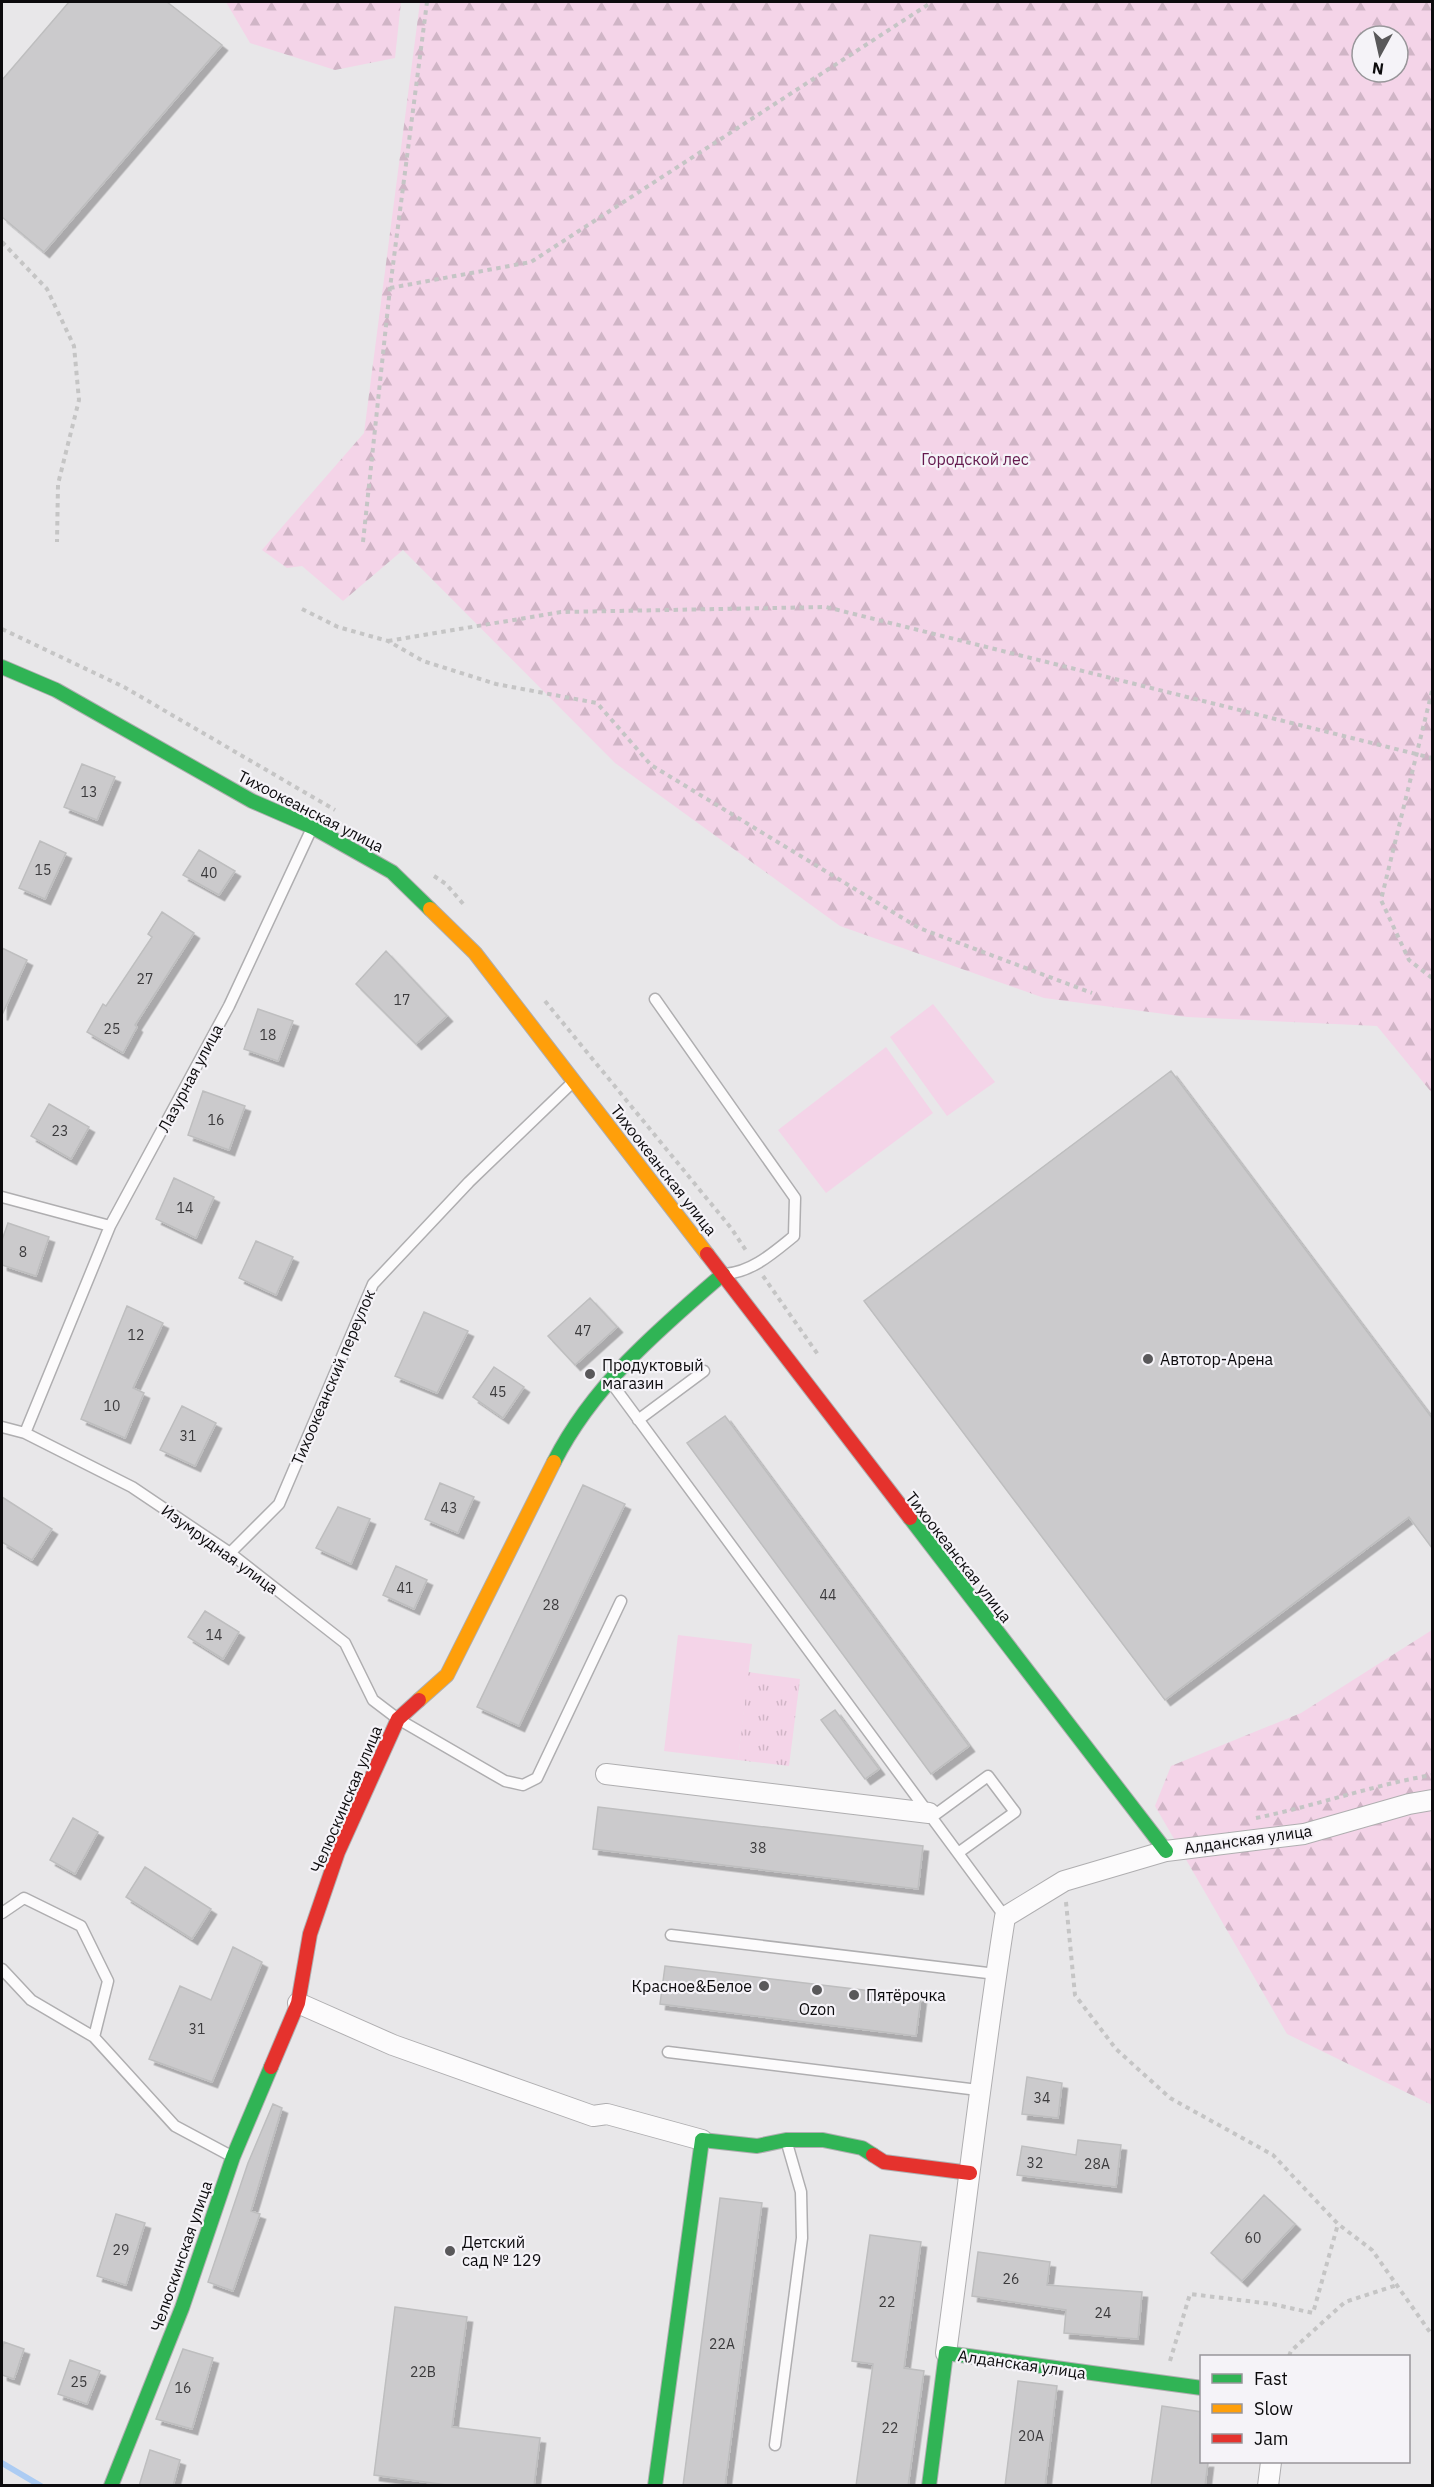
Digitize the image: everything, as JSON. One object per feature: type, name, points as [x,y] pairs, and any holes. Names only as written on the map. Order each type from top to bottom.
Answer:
[{"type":"street","name":"Тихоокеанская улица","points":[[2,668],[56,690],[252,801],[312,827],[392,872],[476,953],[1166,1851]]},
{"type":"street","name":"Челюскинская улица","points":[[111,2486],[182,2308],[233,2157],[298,2003],[310,1934],[338,1852],[398,1719],[447,1675],[564,1443],[608,1380],[659,1329],[723,1274]]},
{"type":"street","points":[[606,1774],[930,1815]]},
{"type":"street","name":"Алданская улица","points":[[1005,1917],[1064,1881],[1166,1851],[1304,1834],[1409,1804],[1432,1800]]},
{"type":"street","points":[[946,2353],[970,2173],[978,2090],[1005,1917]]},
{"type":"street","points":[[298,2003],[393,2045],[593,2116],[607,2114],[702,2139],[757,2146],[786,2140],[823,2139],[862,2148],[884,2162],[970,2173]]},
{"type":"street","points":[[655,2486],[702,2139]]},
{"type":"street","name":"Алданская улица","points":[[929,2486],[946,2353],[1200,2388]]},
{"type":"street","points":[[1269,2486],[1271,2463]]},
{"type":"lane","name":"Лазурная улица","points":[[25,1433],[110,1226],[229,1006],[312,827]]},
{"type":"lane","points":[[655,999],[795,1198],[794,1236],[767,1257],[740,1273],[723,1274]]},
{"type":"lane","name":"Тихоокеанский переулок","points":[[230,1553],[279,1504],[373,1284],[469,1182],[574,1081]]},
{"type":"lane","points":[[2,1197],[110,1226]]},
{"type":"lane","points":[[638,1420],[704,1371]]},
{"type":"lane","points":[[608,1380],[1005,1917]]},
{"type":"lane","name":"Изумрудная улица","points":[[2,1427],[25,1433],[132,1487],[230,1553],[345,1643],[373,1700],[398,1719],[505,1781],[523,1785],[537,1778],[621,1601]]},
{"type":"lane","points":[[930,1815],[988,1776],[1015,1812],[958,1853]]},
{"type":"lane","points":[[2,1913],[24,1898],[81,1926],[108,1981],[94,2037]]},
{"type":"lane","points":[[671,1935],[996,1974]]},
{"type":"lane","points":[[2,1969],[31,2000],[94,2037],[175,2126],[233,2157]]},
{"type":"lane","points":[[668,2052],[978,2090]]},
{"type":"lane","points":[[775,2445],[802,2238],[801,2192],[786,2140]]},
{"type":"path","points":[[363,543],[390,288],[427,2]]},
{"type":"path","points":[[390,288],[531,262],[932,2]]},
{"type":"path","points":[[2,242],[47,289],[74,346],[79,400],[58,484],[57,542]]},
{"type":"path","points":[[388,641],[561,612],[826,607],[1432,758]]},
{"type":"path","points":[[302,609],[338,627],[388,641],[423,661],[496,684],[597,703],[651,765],[919,928],[1092,993]]},
{"type":"path","points":[[1432,691],[1381,900],[1409,960],[1432,978]]},
{"type":"path","points":[[1064,1881],[1075,1995],[1116,2049],[1170,2098],[1273,2155],[1338,2224],[1372,2250],[1432,2335]]},
{"type":"path","points":[[1170,2361],[1190,2294],[1272,2304],[1313,2313],[1338,2224]]},
{"type":"path","points":[[1289,2355],[1345,2302],[1397,2285]]},
{"type":"green space","points":[[226,2],[401,2],[395,58],[335,70],[250,43]]},
{"type":"green space","name":"Городской лес","points":[[420,2],[1432,2],[1432,1093],[1377,1026],[1187,1017],[1044,998],[840,926],[615,763],[403,550],[343,601],[302,566],[287,568],[262,550],[364,433]]},
{"type":"green space","points":[[933,1004],[995,1082],[947,1116],[890,1037]]},
{"type":"green space","points":[[886,1047],[933,1113],[826,1193],[778,1130]]},
{"type":"green space","points":[[1432,1630],[1432,2105],[1287,2034],[1155,1806],[1171,1766],[1301,1713]]},
{"type":"green space","points":[[678,1635],[752,1644],[738,1760],[664,1751]]},
{"type":"green space","points":[[748,1672],[800,1679],[789,1766],[738,1760]]},
{"type":"building","points":[[69,2],[167,2],[222,45],[44,252],[2,217],[2,80]]},
{"type":"building","points":[[82,764],[115,777],[97,820],[64,807]]},
{"type":"building","points":[[40,841],[66,853],[45,899],[19,888]]},
{"type":"building","points":[[199,850],[235,871],[219,895],[183,875]]},
{"type":"building","points":[[162,912],[194,933],[135,1025],[137,1027],[123,1053],[87,1032],[103,1004],[106,1006],[152,937],[148,934]]},
{"type":"building","points":[[2,948],[27,960],[2,1015]]},
{"type":"building","points":[[386,951],[447,1016],[416,1044],[356,984]]},
{"type":"building","points":[[258,1009],[293,1021],[278,1061],[244,1049]]},
{"type":"building","name":"Автотор-Арена","points":[[1171,1071],[1432,1418],[1432,1548],[1409,1517],[1165,1700],[864,1301]]},
{"type":"building","points":[[203,1091],[245,1106],[229,1150],[188,1135]]},
{"type":"building","points":[[49,1104],[89,1127],[71,1159],[31,1136]]},
{"type":"building","points":[[174,1178],[214,1197],[196,1238],[156,1219]]},
{"type":"building","points":[[8,1223],[49,1237],[36,1276],[2,1265],[2,1240]]},
{"type":"building","points":[[256,1241],[293,1257],[276,1295],[239,1278]]},
{"type":"building","points":[[590,1298],[617,1327],[575,1365],[548,1336]]},
{"type":"building","points":[[127,1306],[163,1323],[133,1388],[144,1393],[125,1438],[81,1419]]},
{"type":"building","points":[[424,1312],[468,1331],[437,1393],[395,1376]]},
{"type":"building","points":[[494,1367],[524,1387],[503,1418],[473,1397]]},
{"type":"building","points":[[182,1406],[216,1423],[195,1466],[160,1450]]},
{"type":"building","points":[[725,1416],[969,1746],[931,1774],[687,1443]]},
{"type":"building","points":[[440,1483],[474,1497],[458,1533],[425,1519]]},
{"type":"building","points":[[583,1485],[625,1504],[519,1726],[477,1707]]},
{"type":"building","points":[[2,1497],[52,1529],[32,1560],[2,1542]]},
{"type":"building","points":[[338,1507],[370,1519],[351,1564],[316,1548]]},
{"type":"building","points":[[396,1566],[427,1580],[414,1609],[383,1595]]},
{"type":"building","points":[[205,1611],[239,1632],[223,1659],[188,1637]]},
{"type":"building","points":[[835,1710],[879,1769],[865,1779],[821,1720]]},
{"type":"building","points":[[598,1807],[923,1846],[918,1889],[593,1849]]},
{"type":"building","points":[[73,1818],[98,1832],[75,1874],[50,1860]]},
{"type":"building","points":[[145,1867],[211,1909],[192,1939],[126,1897]]},
{"type":"building","points":[[233,1947],[262,1962],[212,2082],[149,2059],[180,1986],[211,2000]]},
{"type":"building","points":[[665,1966],[921,1997],[916,2036],[660,2004]]},
{"type":"building","points":[[1027,2077],[1062,2083],[1058,2118],[1022,2114]]},
{"type":"building","points":[[273,2104],[282,2108],[251,2211],[260,2214],[233,2291],[208,2282],[248,2163]]},
{"type":"building","points":[[1078,2140],[1121,2145],[1116,2187],[1017,2175],[1022,2146],[1076,2155]]},
{"type":"building","points":[[1264,2195],[1295,2224],[1242,2281],[1211,2253]]},
{"type":"building","points":[[720,2198],[762,2203],[725,2486],[683,2486]]},
{"type":"building","points":[[116,2214],[145,2223],[126,2285],[97,2276]]},
{"type":"building","points":[[870,2235],[921,2242],[904,2368],[924,2371],[908,2486],[856,2486],[873,2364],[852,2361]]},
{"type":"building","points":[[978,2252],[1050,2262],[1047,2285],[1142,2292],[1138,2339],[1064,2333],[1066,2310],[972,2296]]},
{"type":"building","points":[[395,2307],[467,2317],[452,2427],[540,2438],[534,2486],[454,2486],[374,2475]]},
{"type":"building","points":[[4,2342],[24,2349],[14,2379],[2,2375]]},
{"type":"building","points":[[183,2349],[213,2358],[192,2429],[156,2419]]},
{"type":"building","points":[[70,2360],[100,2371],[87,2404],[58,2394]]},
{"type":"building","points":[[1018,2381],[1057,2386],[1045,2486],[1005,2486]]},
{"type":"building","points":[[1162,2406],[1200,2412],[1200,2463],[1208,2463],[1205,2486],[1151,2486]]},
{"type":"building","points":[[150,2450],[180,2460],[173,2486],[139,2486]]},
{"type":"waterway","points":[[2,2463],[41,2486]]},
{"type":"traffic: fast","points":[[2,667],[56,690],[252,801],[312,827],[392,872],[430,909]]},
{"type":"traffic: fast","points":[[554,1462],[570,1434],[607,1383],[651,1338],[723,1274]]},
{"type":"traffic: fast","points":[[910,1518],[1166,1851]]},
{"type":"traffic: fast","points":[[111,2486],[182,2308],[233,2157],[271,2067]]},
{"type":"traffic: fast","points":[[655,2486],[702,2140],[757,2146],[786,2140],[823,2140],[862,2148],[873,2155]]},
{"type":"traffic: fast","points":[[929,2486],[946,2353],[1200,2388]]},
{"type":"traffic: slow","points":[[430,909],[475,953],[707,1254]]},
{"type":"traffic: slow","points":[[419,1700],[447,1675],[554,1462]]},
{"type":"traffic: jam","points":[[707,1254],[910,1518]]},
{"type":"traffic: jam","points":[[271,2067],[298,2003],[310,1934],[338,1852],[398,1719],[419,1700]]},
{"type":"traffic: jam","points":[[873,2155],[884,2162],[970,2173]]},
{"type":"place","name":"Автотор-Арена","points":[[1148,1359]]},
{"type":"place","name":"Продуктовый магазин","points":[[590,1374]]},
{"type":"place","name":"Красное&Белое","points":[[764,1986]]},
{"type":"place","name":"Ozon","points":[[817,1990]]},
{"type":"place","name":"Пятёрочка","points":[[854,1995]]},
{"type":"place","name":"Детский сад № 129","points":[[450,2251]]}]
